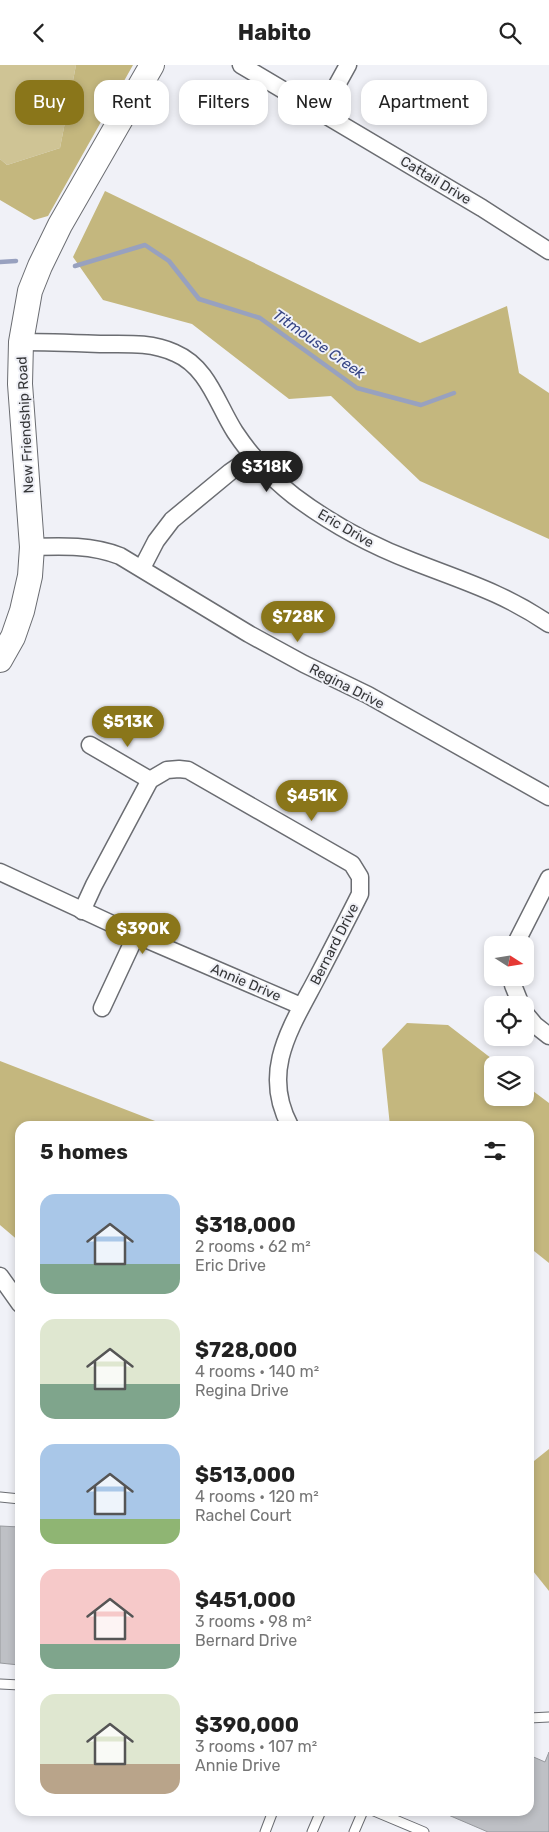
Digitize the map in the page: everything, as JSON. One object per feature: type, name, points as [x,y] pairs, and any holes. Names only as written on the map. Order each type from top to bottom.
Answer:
[{"type":"street","name":"New Friendship Road","points":[[0,660],[13,637],[22,611],[30,576],[32,547],[20,383],[21,342],[30,291],[60,225],[152,65]]},
{"type":"street","name":"Cattail Drive","points":[[241,65],[278,86]]},
{"type":"street","points":[[340,80],[348,65]]},
{"type":"street","name":"Cattail Drive","points":[[344,125],[482,208],[549,251]]},
{"type":"street","name":"Eric Drive","points":[[21,342],[146,345],[176,353],[199,370],[205,377],[252,456],[277,482],[294,496],[355,535],[412,561],[499,594],[529,610],[549,624]]},
{"type":"street","points":[[142,568],[156,541],[172,520],[252,456]]},
{"type":"street","name":"Regina Drive","points":[[32,547],[95,548],[120,556],[249,634],[304,664],[368,695],[549,797]]},
{"type":"street","points":[[82,911],[150,780],[90,745]]},
{"type":"street","name":"Bernard Drive","points":[[150,780],[167,770],[188,770],[348,860],[358,872],[361,885],[360,895],[301,1006],[284,1044],[278,1065],[277,1085],[280,1103],[288,1121]]},
{"type":"street","name":"Annie Drive","points":[[0,872],[82,911],[301,1006]]},
{"type":"street","points":[[520,936],[549,878]]},
{"type":"street","points":[[102,1008],[136,935]]},
{"type":"street","points":[[534,1024],[549,1036]]},
{"type":"street","points":[[0,1276],[15,1297]]},
{"type":"lane","points":[[0,1497],[15,1498]]},
{"type":"lane","points":[[0,1683],[15,1684]]},
{"type":"lane","points":[[534,1718],[549,1717]]},
{"type":"lane","points":[[265,1832],[271,1816]]},
{"type":"lane","points":[[312,1832],[319,1816]]},
{"type":"lane","points":[[354,1832],[361,1816]]},
{"type":"lane","points":[[382,1816],[401,1827],[424,1832]]},
{"type":"shaded area","points":[[0,65],[76,65],[73,80],[15,80],[15,125],[64,125],[60,148],[7,165],[0,159]]},
{"type":"shaded area","points":[[76,65],[133,65],[125,80],[94,80],[94,125],[99,125],[48,216],[34,220],[0,200],[0,159],[7,165],[60,148],[64,125],[84,125],[84,80],[73,80]]},
{"type":"shaded area","points":[[105,191],[420,343],[507,306],[519,373],[549,393],[549,539],[420,481],[331,396],[289,399],[192,324],[103,300],[73,257]]},
{"type":"shaded area","points":[[407,1023],[448,1025],[488,1056],[484,1056],[484,1106],[534,1106],[534,1092],[549,1103],[549,1263],[534,1251],[534,1121],[389,1121],[382,1049]]},
{"type":"shaded area","points":[[0,1061],[155,1121],[15,1121],[15,1238],[0,1225]]},
{"type":"shaded area","points":[[549,1449],[549,1591],[534,1572],[534,1461]]},
{"type":"building","points":[[0,1526],[15,1527],[15,1665],[0,1663]]},
{"type":"building","points":[[549,1752],[549,1832],[488,1832],[451,1816],[534,1816],[534,1757],[545,1762]]},
{"type":"waterway","name":"Titmouse Creek","points":[[75,266],[145,245],[169,261],[199,299],[260,318],[357,388],[421,405],[454,393]]},
{"type":"waterway","name":"Titmouse Creek","points":[[0,262],[16,261]]}]
